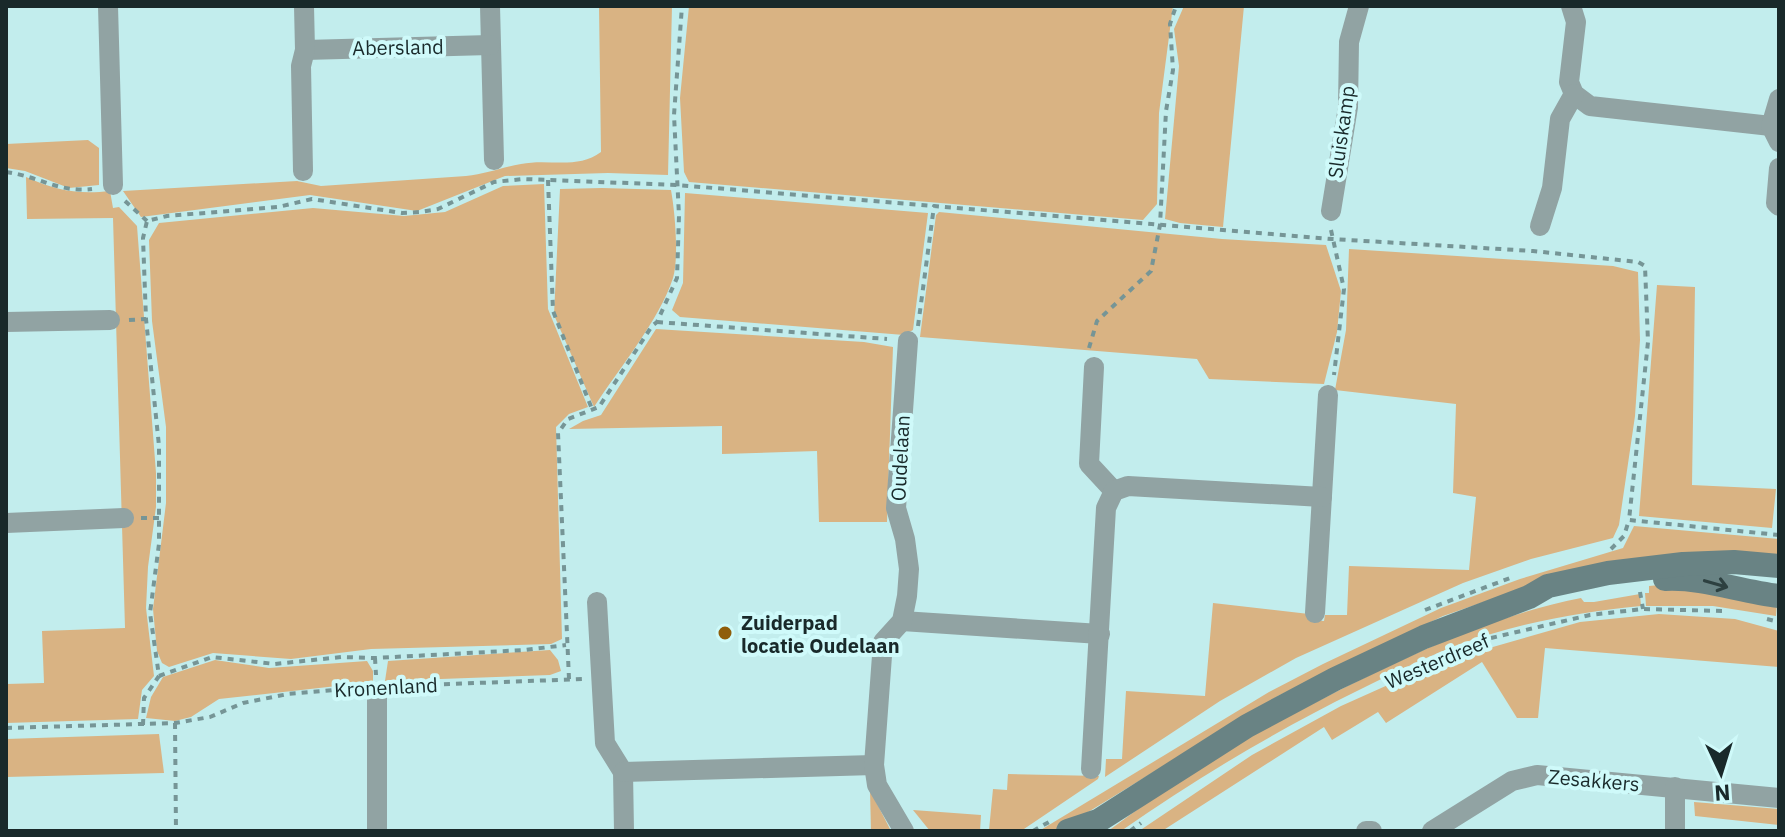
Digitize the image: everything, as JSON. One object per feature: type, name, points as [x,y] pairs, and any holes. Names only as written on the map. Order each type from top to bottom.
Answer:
[{"type":"street","points":[[108,6],[114,186]]},
{"type":"street","points":[[303,171],[301,66],[305,50],[304,6]]},
{"type":"street","points":[[490,6],[494,160]]},
{"type":"street","name":"Sluiskamp","points":[[1331,211],[1348,107],[1349,42],[1359,6]]},
{"type":"street","points":[[1571,6],[1576,22],[1569,82],[1574,94],[1590,106],[1775,134],[1779,99]]},
{"type":"street","name":"Abersland","points":[[305,50],[490,45]]},
{"type":"street","points":[[1540,226],[1552,188],[1560,119],[1574,94]]},
{"type":"street","points":[[1779,168],[1776,203],[1779,206]]},
{"type":"street","points":[[6,322],[110,320]]},
{"type":"street","name":"Oudelaan","points":[[905,830],[877,785],[874,765],[883,642],[902,621],[907,596],[909,569],[896,508],[908,341]]},
{"type":"street","points":[[1094,367],[1089,464],[1114,491]]},
{"type":"street","points":[[1315,613],[1328,395]]},
{"type":"street","points":[[1091,769],[1106,508],[1114,491],[1128,486],[1322,497]]},
{"type":"street","points":[[6,523],[124,518]]},
{"type":"street","name":"Westerdreef","points":[[1068,831],[1094,826],[1247,726],[1335,679],[1424,637],[1529,597],[1548,586],[1642,568],[1709,562],[1779,566]]},
{"type":"street","name":"Westerdreef","points":[[1529,597],[1551,598],[1643,581],[1681,578],[1779,596]]},
{"type":"street","points":[[597,602],[605,743],[623,772],[624,831]]},
{"type":"street","points":[[902,621],[1100,634]]},
{"type":"street","name":"Kronenland","points":[[377,689],[377,831]]},
{"type":"street","points":[[623,772],[874,765]]},
{"type":"street","name":"Zesakkers","points":[[1432,831],[1512,781],[1537,775],[1779,798]]},
{"type":"street","points":[[1675,787],[1675,831]]},
{"type":"street","points":[[1366,831],[1372,831]]},
{"type":"path","points":[[569,679],[558,433],[568,419],[599,407],[657,322],[677,278],[674,115],[682,6]]},
{"type":"path","points":[[1094,367],[1086,357],[1097,321],[1151,271],[1160,225],[1166,111],[1173,70],[1170,24],[1176,6]]},
{"type":"path","points":[[6,172],[24,174],[68,191],[114,186],[131,208],[147,221]]},
{"type":"path","points":[[147,221],[167,216],[278,207],[312,199],[411,213],[438,209],[494,182],[548,180],[677,185],[1332,239],[1533,251],[1638,262],[1645,266],[1648,342],[1629,520]]},
{"type":"path","points":[[548,180],[553,311],[592,409]]},
{"type":"path","points":[[657,322],[908,341],[916,336],[934,206]]},
{"type":"path","points":[[147,221],[143,238],[146,319],[159,446],[159,544],[150,613],[159,676]]},
{"type":"path","points":[[1328,395],[1334,375],[1344,289],[1332,239]]},
{"type":"path","points":[[1640,589],[1643,609]]},
{"type":"path","name":"Westerdreef","points":[[1487,639],[1577,618],[1643,609],[1731,611]]},
{"type":"path","points":[[1755,617],[1779,622]]},
{"type":"path","points":[[143,725],[144,698],[159,676],[212,657],[275,664],[342,657],[525,650],[566,645]]},
{"type":"path","points":[[375,658],[377,689]]},
{"type":"path","name":"Kronenland","points":[[6,728],[175,723],[210,717],[243,703],[288,694],[601,678]]},
{"type":"path","points":[[175,723],[176,831]]},
{"type":"path","points":[[1130,831],[1151,815]]},
{"type":"shaded area","points":[[599,6],[672,6],[668,175],[505,176],[417,211],[310,195],[141,217],[123,191],[297,181],[321,186],[466,176],[531,162],[582,161],[601,152]]},
{"type":"shaded area","points":[[689,6],[1173,6],[1159,113],[1157,204],[1143,220],[689,182],[684,172],[680,98]]},
{"type":"shaded area","points":[[1184,6],[1244,6],[1223,227],[1165,219],[1179,66],[1174,29]]},
{"type":"shaded area","points":[[88,140],[99,148],[99,185],[69,188],[25,171],[6,168],[6,144]]},
{"type":"shaded area","points":[[26,177],[67,190],[110,191],[113,208],[119,207],[137,226],[156,473],[156,507],[146,608],[154,676],[142,690],[138,719],[6,723],[6,684],[44,683],[42,631],[125,628],[113,218],[27,219]]},
{"type":"shaded area","points":[[544,184],[548,309],[588,407],[569,414],[556,427],[562,639],[551,644],[371,649],[291,659],[213,653],[169,667],[162,663],[157,651],[153,609],[166,503],[166,427],[152,321],[149,240],[159,223],[313,208],[404,216],[445,212],[503,186]]},
{"type":"shaded area","points":[[560,189],[671,190],[676,259],[673,278],[659,310],[594,407],[554,315]]},
{"type":"shaded area","points":[[685,193],[928,213],[913,330],[904,335],[680,317],[672,310],[683,283]]},
{"type":"shaded area","points":[[939,212],[1222,239],[1326,245],[1341,291],[1337,332],[1324,384],[1209,379],[1197,359],[920,337],[936,215]]},
{"type":"shaded area","points":[[1349,249],[1613,266],[1638,272],[1640,340],[1635,416],[1619,525],[1613,538],[1531,559],[1463,583],[1296,658],[1220,701],[1105,777],[1106,759],[1122,759],[1126,691],[1205,696],[1213,603],[1309,614],[1309,620],[1324,621],[1325,615],[1347,615],[1349,566],[1469,570],[1476,497],[1453,493],[1456,404],[1335,390],[1346,330]]},
{"type":"shaded area","points":[[1657,285],[1695,287],[1692,485],[1776,489],[1772,528],[1639,516]]},
{"type":"shaded area","points":[[656,329],[864,342],[893,347],[887,522],[819,522],[817,451],[722,454],[722,426],[569,429],[601,415]]},
{"type":"shaded area","points":[[1634,526],[1779,539],[1779,560],[1542,582],[1443,616],[1278,696],[1057,831],[1039,831],[1269,692],[1323,664],[1441,608],[1520,579],[1623,548]]},
{"type":"shaded area","points":[[1681,583],[1777,603],[1776,616],[1713,606],[1646,606],[1645,593],[1649,593],[1649,586]]},
{"type":"shaded area","points":[[1640,594],[1641,606],[1528,624],[1474,639],[1423,660],[1266,739],[1121,831],[1108,831],[1182,778],[1236,745],[1421,651],[1499,620],[1553,604],[1581,598],[1584,602],[1594,602]]},
{"type":"shaded area","points":[[1659,614],[1735,619],[1779,631],[1779,667],[1545,648],[1538,718],[1517,718],[1482,662],[1386,723],[1378,712],[1332,740],[1324,727],[1162,831],[1139,831],[1252,755],[1341,706],[1437,663],[1580,622]]},
{"type":"shaded area","points":[[550,650],[558,660],[561,671],[550,675],[385,681],[388,661]]},
{"type":"shaded area","points":[[215,660],[269,668],[367,661],[373,671],[373,682],[219,699],[191,717],[175,721],[146,718],[151,697],[163,677]]},
{"type":"shaded area","points":[[159,734],[164,773],[6,777],[6,739]]},
{"type":"shaded area","points":[[1008,774],[1099,776],[1021,831],[989,830],[993,789],[1007,790]]},
{"type":"shaded area","points":[[870,790],[891,831],[871,831]]},
{"type":"shaded area","points":[[1694,802],[1779,809],[1779,825],[1695,816]]},
{"type":"shaded area","points":[[913,810],[981,815],[980,831],[930,831]]},
{"type":"place","name":"Zuiderpad locatie Oudelaan","points":[[725,633]]}]
